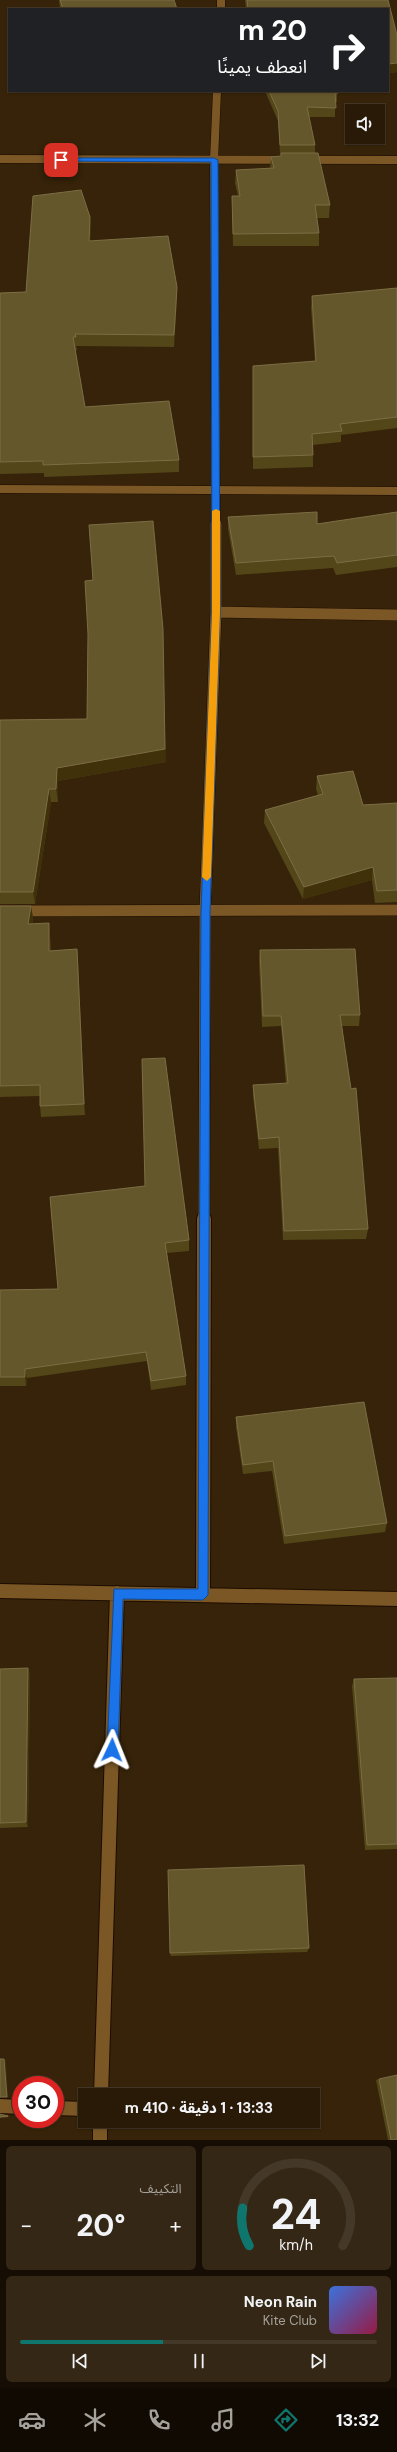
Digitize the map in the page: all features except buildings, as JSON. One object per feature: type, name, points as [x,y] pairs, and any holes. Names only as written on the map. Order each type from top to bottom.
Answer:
[{"type":"street","points":[[203,1595],[205,912],[216,612],[214,160],[217,92]]},
{"type":"street","points":[[0,159],[397,160]]},
{"type":"street","points":[[0,489],[397,491]]},
{"type":"street","points":[[216,612],[397,615]]},
{"type":"street","points":[[0,911],[205,912],[397,910]]},
{"type":"street","points":[[0,1591],[397,1599]]},
{"type":"street","points":[[101,2088],[117,1593]]},
{"type":"street","points":[[0,2106],[12,2107]]},
{"type":"street","points":[[64,2108],[78,2109]]},
{"type":"street","points":[[100,2128],[100,2140]]},
{"type":"slow traffic","points":[[207,877],[216,612],[216,511]]},
{"type":"route","points":[[61,160],[214,160],[216,612],[205,912],[203,1595],[117,1593],[112,1750]]}]
